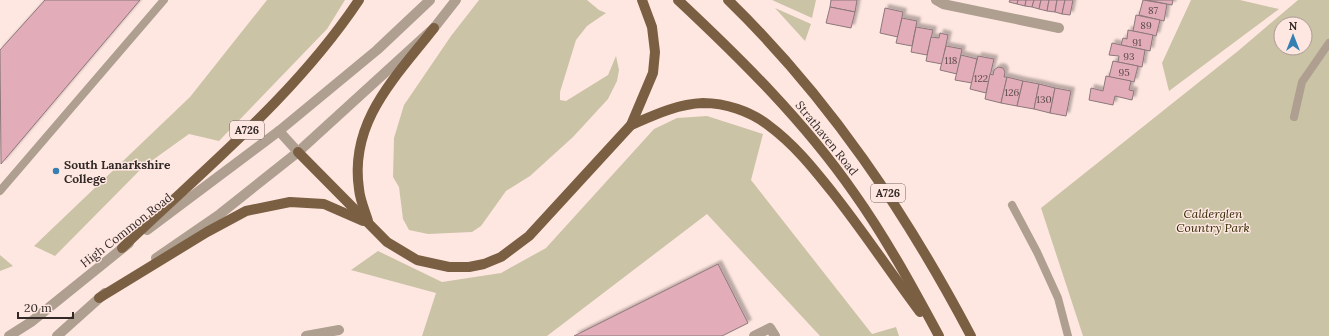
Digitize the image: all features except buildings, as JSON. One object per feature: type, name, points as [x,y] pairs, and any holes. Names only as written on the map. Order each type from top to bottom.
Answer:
[{"type":"main road","name":"A726","points":[[122,248],[265,112],[334,37],[359,0]]},
{"type":"main road","name":"A726","points":[[368,223],[387,242],[417,260],[449,267],[484,264],[512,250],[529,236],[631,126],[653,73],[655,52],[652,28],[642,0]]},
{"type":"main road","name":"Strathaven Road","points":[[678,0],[760,80],[824,153],[854,193],[909,282],[939,336]]},
{"type":"main road","name":"Strathaven Road","points":[[728,0],[786,61],[858,150],[925,251],[972,336]]},
{"type":"main road","points":[[368,223],[359,189],[358,154],[365,124],[379,98],[434,28]]},
{"type":"main road","name":"A726","points":[[631,126],[661,112],[684,105],[704,103],[734,108],[748,113],[767,124],[807,160],[848,212],[939,336]]},
{"type":"main road","points":[[298,152],[368,223]]},
{"type":"main road","points":[[99,298],[207,232],[246,211],[290,202],[324,204],[368,223]]},
{"type":"street","name":"High Common Road","points":[[9,336],[31,322],[122,248],[278,131],[377,50],[430,0]]},
{"type":"street","points":[[57,336],[99,298],[220,214],[298,152],[434,28],[456,0]]},
{"type":"street","points":[[936,0],[943,4],[1059,28]]},
{"type":"street","points":[[278,131],[298,152]]},
{"type":"street","points":[[754,336],[770,328],[776,336]]},
{"type":"street","points":[[306,336],[338,330]]},
{"type":"lane","points":[[0,191],[164,0]]},
{"type":"lane","points":[[1294,118],[1302,82],[1329,43]]},
{"type":"lane","points":[[1012,205],[1037,252],[1058,298],[1068,336]]},
{"type":"green space","points":[[267,0],[345,0],[327,29],[219,141],[189,134],[143,167],[55,256],[34,246],[190,97]]},
{"type":"green space","points":[[479,0],[587,0],[599,10],[606,13],[587,26],[576,40],[560,92],[560,100],[566,101],[608,75],[616,56],[619,70],[617,81],[608,99],[573,137],[530,176],[506,191],[481,226],[472,232],[428,234],[409,230],[403,219],[399,187],[393,177],[394,138],[404,105],[451,36]]},
{"type":"green space","points":[[772,0],[816,0],[812,18]]},
{"type":"green space","points":[[1191,0],[1240,0],[1279,9],[1169,91],[1162,63]]},
{"type":"green space","name":"Calderglen Country Park","points":[[1298,0],[1329,0],[1329,336],[1083,336],[1041,208],[1238,51],[1273,21],[1273,56],[1313,56],[1313,16],[1279,16]]},
{"type":"green space","points":[[775,8],[811,24],[805,41]]},
{"type":"green space","points":[[707,116],[763,134],[751,180],[872,334],[896,327],[899,336],[820,336],[707,214],[547,336],[422,336],[436,293],[351,270],[378,251],[442,282],[501,273],[546,248],[654,129],[677,118]]},
{"type":"green space","points":[[0,255],[13,266],[0,271]]},
{"type":"place","name":"South Lanarkshire College","points":[[56,171]]}]
